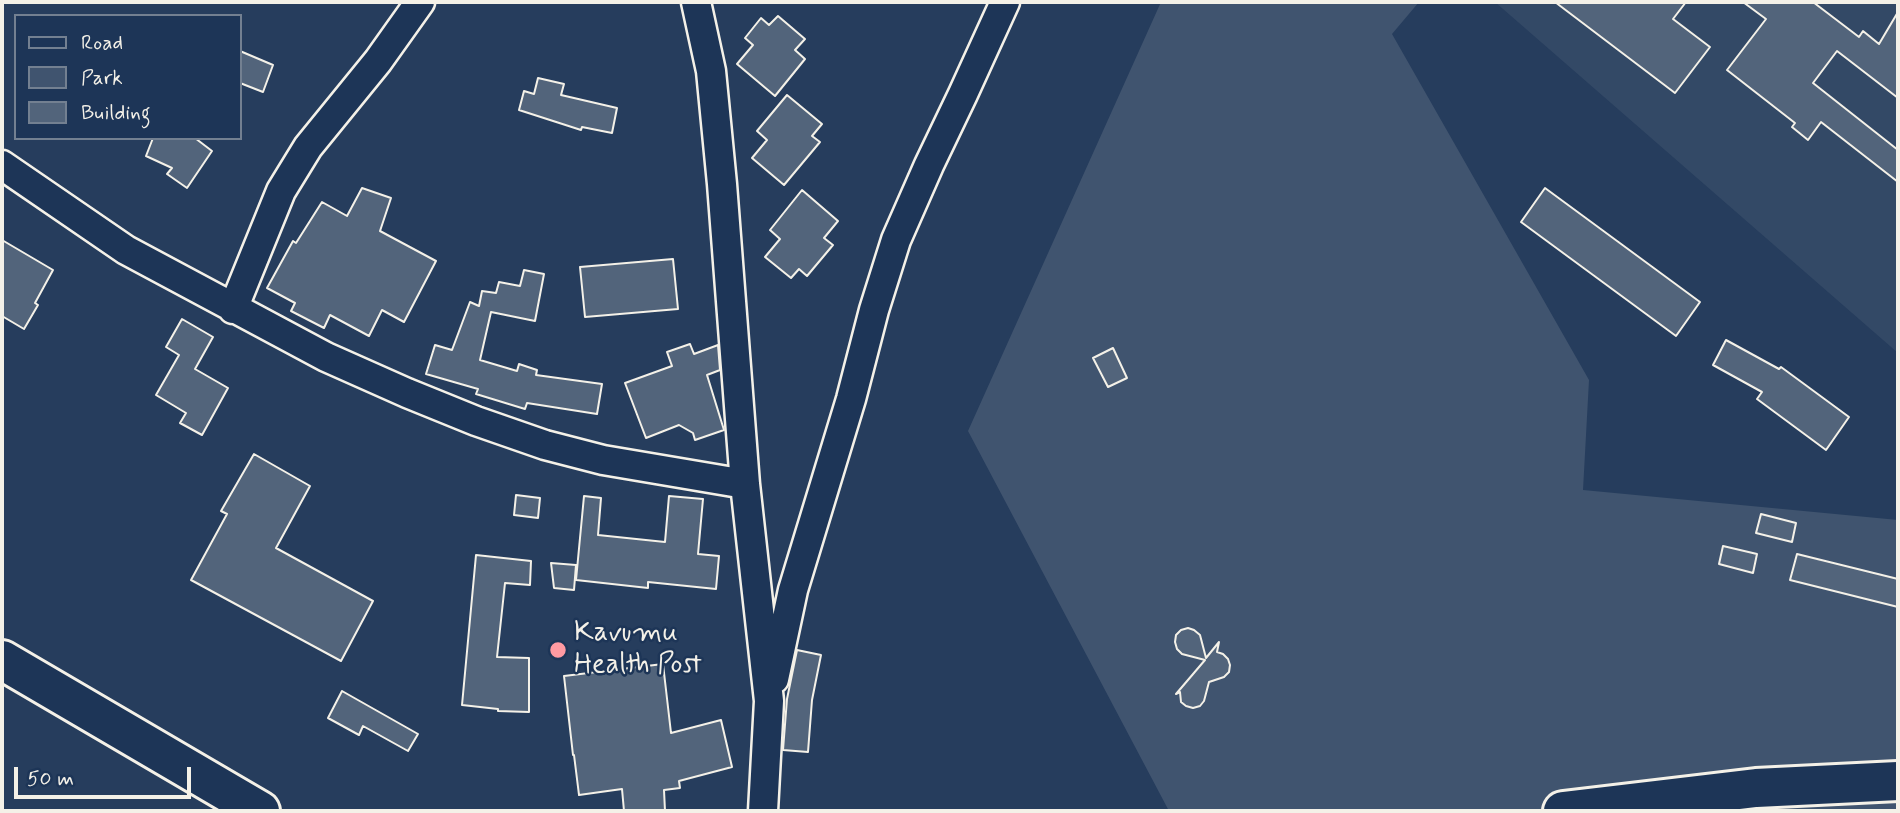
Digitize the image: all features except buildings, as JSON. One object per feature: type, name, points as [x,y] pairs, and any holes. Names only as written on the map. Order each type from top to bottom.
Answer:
[{"type":"highway","points":[[2,660],[260,811]]},
{"type":"highway","points":[[1563,811],[1756,788],[1898,780]]},
{"type":"street","points":[[233,309],[281,191],[308,147],[378,61],[420,2]]},
{"type":"street","points":[[696,2],[711,71],[744,484],[769,701]]},
{"type":"street","points":[[763,811],[769,701],[793,590],[851,399],[874,310],[896,240],[1005,2]]},
{"type":"street","points":[[2,165],[126,250],[326,357],[407,393],[545,445],[603,460],[744,484]]},
{"type":"shaded area","points":[[1495,2],[1898,2],[1898,353]]},
{"type":"green space","points":[[1161,2],[1419,2],[1392,34],[1589,380],[1583,490],[1898,520],[1898,811],[1169,811],[968,431]]},
{"type":"place","name":"Kavumu Health Post","points":[[558,650]]}]
